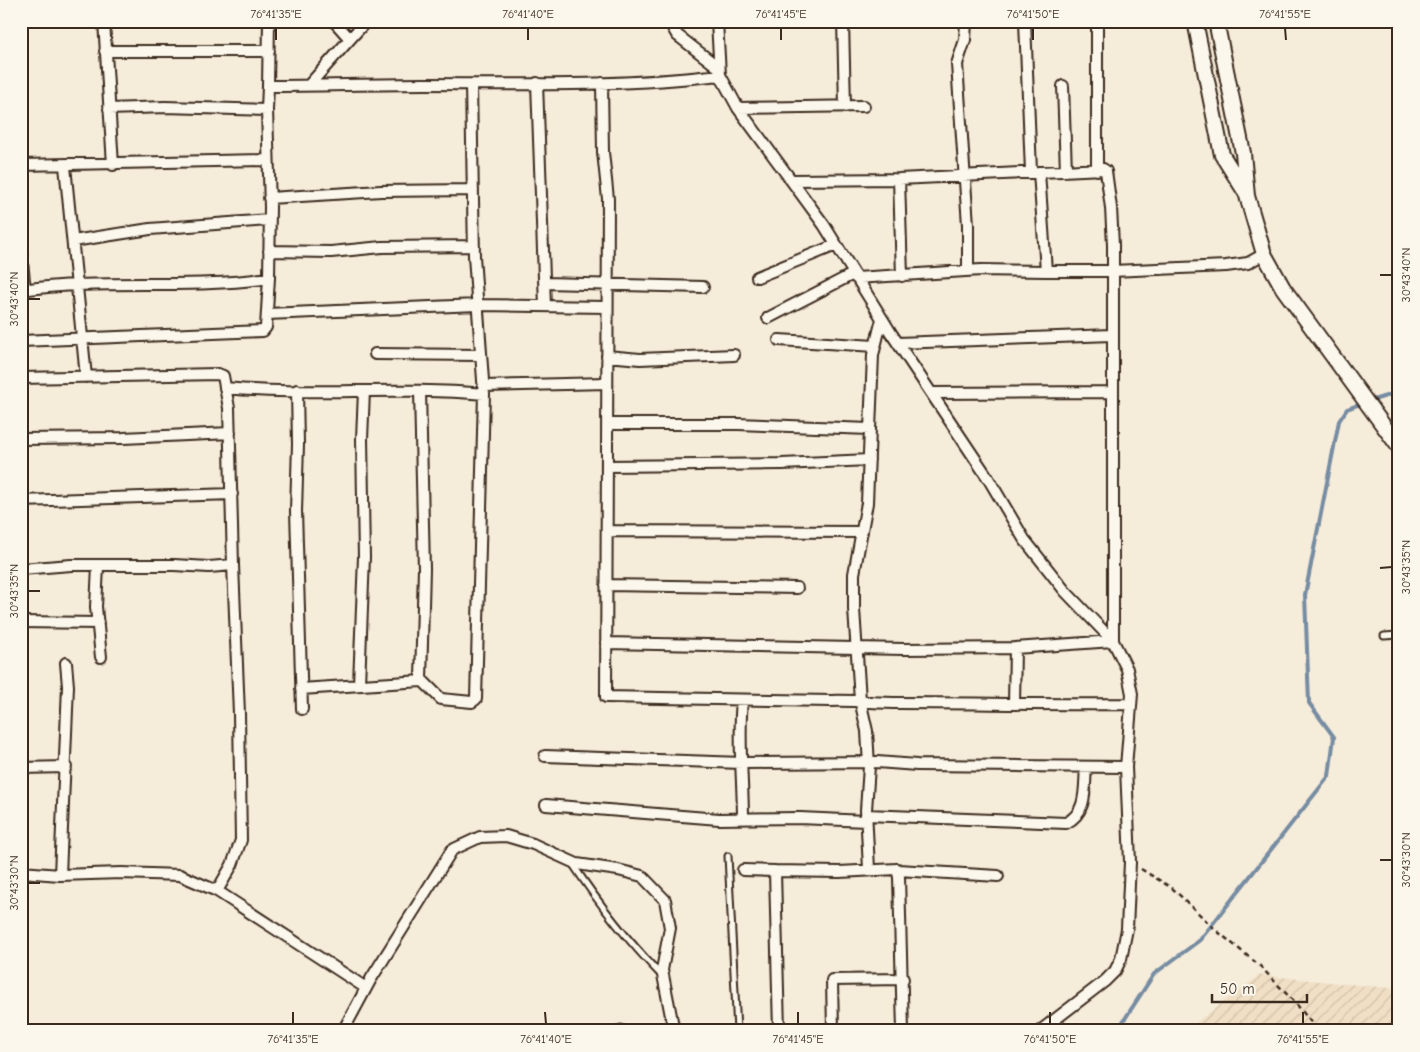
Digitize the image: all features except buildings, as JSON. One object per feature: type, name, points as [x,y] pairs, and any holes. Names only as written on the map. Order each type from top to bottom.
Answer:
[{"type":"main road","points":[[1196,21],[1222,154],[1247,196]]},
{"type":"main road","points":[[1216,21],[1243,153],[1247,196],[1264,254],[1283,288],[1399,447]]},
{"type":"street","points":[[104,21],[113,165]]},
{"type":"street","points":[[21,341],[261,332],[265,329],[270,278],[266,110],[270,21]]},
{"type":"street","points":[[334,21],[350,39]]},
{"type":"street","points":[[309,85],[366,21]]},
{"type":"street","points":[[669,21],[677,35],[719,71],[738,108],[792,180],[836,245],[882,319],[988,478],[1024,539],[1065,591],[1113,641],[1127,670],[1132,694],[1126,767],[1130,862],[1127,930],[1121,959],[1115,971],[1040,1031]]},
{"type":"street","points":[[717,21],[719,71]]},
{"type":"street","points":[[843,21],[845,108]]},
{"type":"street","points":[[966,21],[965,40],[957,64],[969,244],[968,271]]},
{"type":"street","points":[[1025,21],[1035,172],[1046,271]]},
{"type":"street","points":[[1097,21],[1097,170]]},
{"type":"street","points":[[105,51],[269,51]]},
{"type":"street","points":[[268,86],[666,82],[719,71]]},
{"type":"street","points":[[537,83],[545,306]]},
{"type":"street","points":[[602,83],[604,152],[608,199],[605,694],[608,698],[860,700],[896,703],[1131,704]]},
{"type":"street","points":[[420,391],[424,569],[420,674],[422,681],[437,696],[447,701],[472,702],[476,699],[484,390],[480,355],[474,246],[471,85]]},
{"type":"street","points":[[1063,86],[1066,171]]},
{"type":"street","points":[[738,108],[845,108],[864,106]]},
{"type":"street","points":[[109,109],[166,107],[266,110]]},
{"type":"street","points":[[21,165],[65,166],[268,160]]},
{"type":"street","points":[[65,166],[74,241],[86,377]]},
{"type":"street","points":[[792,180],[898,179],[965,174],[1105,170],[1112,225],[1113,641]]},
{"type":"street","points":[[898,179],[902,276]]},
{"type":"street","points":[[269,198],[381,191],[473,190]]},
{"type":"street","points":[[74,241],[150,229],[269,220]]},
{"type":"street","points":[[757,277],[836,245]]},
{"type":"street","points":[[269,251],[331,252],[382,247],[474,246]]},
{"type":"street","points":[[21,252],[23,290],[78,284],[270,278]]},
{"type":"street","points":[[768,318],[855,276],[902,276],[968,271],[1112,271],[1240,264],[1255,261],[1264,254]]},
{"type":"street","points":[[545,284],[703,287]]},
{"type":"street","points":[[267,314],[477,305],[608,307]]},
{"type":"street","points":[[869,869],[866,818],[869,762],[867,731],[860,700],[854,574],[867,503],[872,355],[882,319]]},
{"type":"street","points":[[898,343],[1112,335]]},
{"type":"street","points":[[779,340],[875,346]]},
{"type":"street","points":[[375,354],[480,355]]},
{"type":"street","points":[[606,356],[640,359],[734,355]]},
{"type":"street","points":[[21,378],[218,374],[223,376],[230,433],[233,565],[240,714],[241,840],[232,865],[217,891]]},
{"type":"street","points":[[225,388],[262,392],[297,390],[420,391],[484,390],[607,383]]},
{"type":"street","points":[[297,390],[296,512],[302,709]]},
{"type":"street","points":[[358,684],[364,557],[362,439],[364,391]]},
{"type":"street","points":[[933,393],[1113,392]]},
{"type":"street","points":[[607,424],[738,424],[870,429]]},
{"type":"street","points":[[21,439],[123,438],[230,433]]},
{"type":"street","points":[[607,466],[782,464],[869,460]]},
{"type":"street","points":[[21,501],[232,494]]},
{"type":"street","points":[[607,531],[862,532]]},
{"type":"street","points":[[21,569],[174,565],[209,567],[233,565]]},
{"type":"street","points":[[98,566],[98,623],[101,657]]},
{"type":"street","points":[[606,585],[797,588]]},
{"type":"street","points":[[21,622],[98,623]]},
{"type":"street","points":[[606,643],[1014,648],[1113,641]]},
{"type":"street","points":[[1014,648],[1014,704]]},
{"type":"street","points":[[60,875],[66,767],[68,686],[66,662]]},
{"type":"street","points":[[301,689],[422,681]]},
{"type":"street","points":[[742,700],[740,740],[742,819]]},
{"type":"street","points":[[545,756],[742,763],[869,762],[1126,767]]},
{"type":"street","points":[[21,768],[66,767]]},
{"type":"street","points":[[546,804],[742,819],[866,818],[1066,823],[1074,820],[1084,802],[1086,767]]},
{"type":"street","points":[[343,1031],[366,988],[452,850],[480,838],[506,836],[533,844],[577,864],[618,870],[642,876],[665,900],[670,928],[662,970],[674,1031]]},
{"type":"street","points":[[743,870],[839,872],[869,869],[998,876]]},
{"type":"street","points":[[898,870],[903,979],[903,1031]]},
{"type":"street","points":[[775,871],[779,1031]]},
{"type":"street","points":[[21,872],[60,875],[121,873],[180,875],[217,891],[366,988]]},
{"type":"street","points":[[833,1031],[832,980],[903,979]]},
{"type":"lane","points":[[1384,636],[1399,635]]},
{"type":"lane","points":[[728,856],[737,1031]]},
{"type":"lane","points":[[570,861],[593,895],[631,944],[664,977]]},
{"type":"lane","points":[[609,1031],[621,1028],[626,1031]]},
{"type":"path","points":[[1130,862],[1172,888],[1217,932],[1260,966],[1318,1031]]},
{"type":"shaded area","points":[[1260,975],[1399,989],[1399,1031],[1185,1031]]},
{"type":"waterway","points":[[1370,401],[1399,392]]},
{"type":"waterway","points":[[1117,1031],[1154,974],[1200,940],[1329,776],[1334,737],[1309,703],[1305,595],[1339,421],[1347,409],[1363,403]]}]
